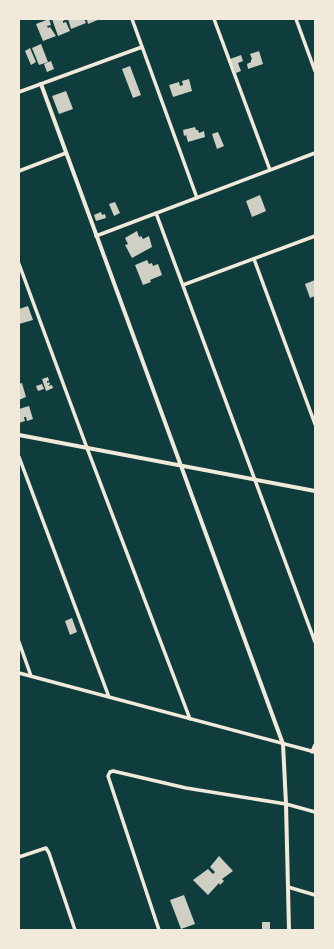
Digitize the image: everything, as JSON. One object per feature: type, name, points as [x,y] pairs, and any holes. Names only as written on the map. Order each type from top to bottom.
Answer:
[{"type":"street","points":[[132,19],[197,198]]},
{"type":"street","points":[[214,19],[270,170]]},
{"type":"street","points":[[296,19],[315,70]]},
{"type":"street","points":[[19,92],[142,47]]},
{"type":"street","points":[[41,84],[283,744],[289,930]]},
{"type":"street","points":[[19,171],[66,153]]},
{"type":"street","points":[[96,236],[315,153]]},
{"type":"street","points":[[156,213],[315,642]]},
{"type":"street","points":[[183,286],[315,236]]},
{"type":"street","points":[[254,259],[315,424]]},
{"type":"street","points":[[19,264],[190,719]]},
{"type":"street","points":[[19,435],[315,491]]},
{"type":"street","points":[[19,458],[109,697]]},
{"type":"street","points":[[19,642],[30,676]]},
{"type":"street","points":[[19,673],[314,752],[315,745]]},
{"type":"street","points":[[159,930],[108,776],[110,772],[186,788],[286,804],[315,812]]},
{"type":"street","points":[[19,857],[46,848],[75,930]]},
{"type":"street","points":[[288,887],[315,895]]},
{"type":"building","points":[[49,19],[51,25],[47,26],[48,28],[50,27],[56,36],[43,41],[36,24]]},
{"type":"building","points":[[52,19],[67,19],[63,21],[63,23],[66,22],[70,31],[58,36]]},
{"type":"building","points":[[68,19],[84,19],[86,23],[71,29]]},
{"type":"building","points":[[100,19],[88,24],[87,20]]},
{"type":"building","points":[[41,44],[48,62],[39,65],[32,48]]},
{"type":"building","points":[[30,48],[36,62],[31,65],[25,51]]},
{"type":"building","points":[[259,51],[263,64],[248,69],[247,64],[251,62],[252,59],[250,54]]},
{"type":"building","points":[[241,55],[243,61],[238,63],[241,71],[236,73],[230,59]]},
{"type":"building","points":[[51,61],[54,69],[47,72],[44,64]]},
{"type":"building","points":[[130,66],[141,95],[133,98],[122,69]]},
{"type":"building","points":[[189,79],[192,91],[173,97],[169,85],[179,82],[180,86],[183,85],[182,81]]},
{"type":"building","points":[[66,91],[73,109],[59,114],[52,96]]},
{"type":"building","points":[[195,127],[199,133],[204,131],[205,137],[188,142],[186,135],[184,136],[183,130]]},
{"type":"building","points":[[218,132],[224,146],[217,149],[212,134]]},
{"type":"building","points":[[260,195],[266,211],[252,217],[246,201]]},
{"type":"building","points":[[115,202],[120,213],[114,216],[109,204]]},
{"type":"building","points":[[101,212],[102,215],[105,214],[106,218],[96,221],[94,215]]},
{"type":"building","points":[[137,231],[139,237],[141,236],[143,239],[149,236],[152,247],[132,258],[125,245],[128,244],[125,238]]},
{"type":"building","points":[[147,260],[149,264],[152,263],[153,266],[158,264],[162,275],[143,285],[135,265]]},
{"type":"building","points":[[315,280],[315,296],[310,298],[305,284]]},
{"type":"building","points":[[28,306],[33,320],[19,324],[19,309]]},
{"type":"building","points":[[48,377],[49,381],[47,381],[47,383],[49,382],[50,384],[48,386],[52,385],[53,388],[46,391],[42,379]]},
{"type":"building","points":[[22,383],[26,397],[19,400],[19,384]]},
{"type":"building","points":[[42,384],[44,389],[38,391],[36,386]]},
{"type":"building","points":[[29,406],[33,419],[27,421],[26,417],[24,417],[25,421],[19,423],[19,409]]},
{"type":"building","points":[[72,618],[77,632],[70,635],[65,621]]},
{"type":"building","points":[[219,856],[233,871],[222,879],[224,881],[220,885],[219,883],[208,895],[193,880],[208,869],[213,874],[215,872],[210,867]]},
{"type":"building","points":[[184,895],[195,924],[181,929],[170,900]]},
{"type":"building","points":[[262,922],[270,922],[270,930],[262,930]]}]
